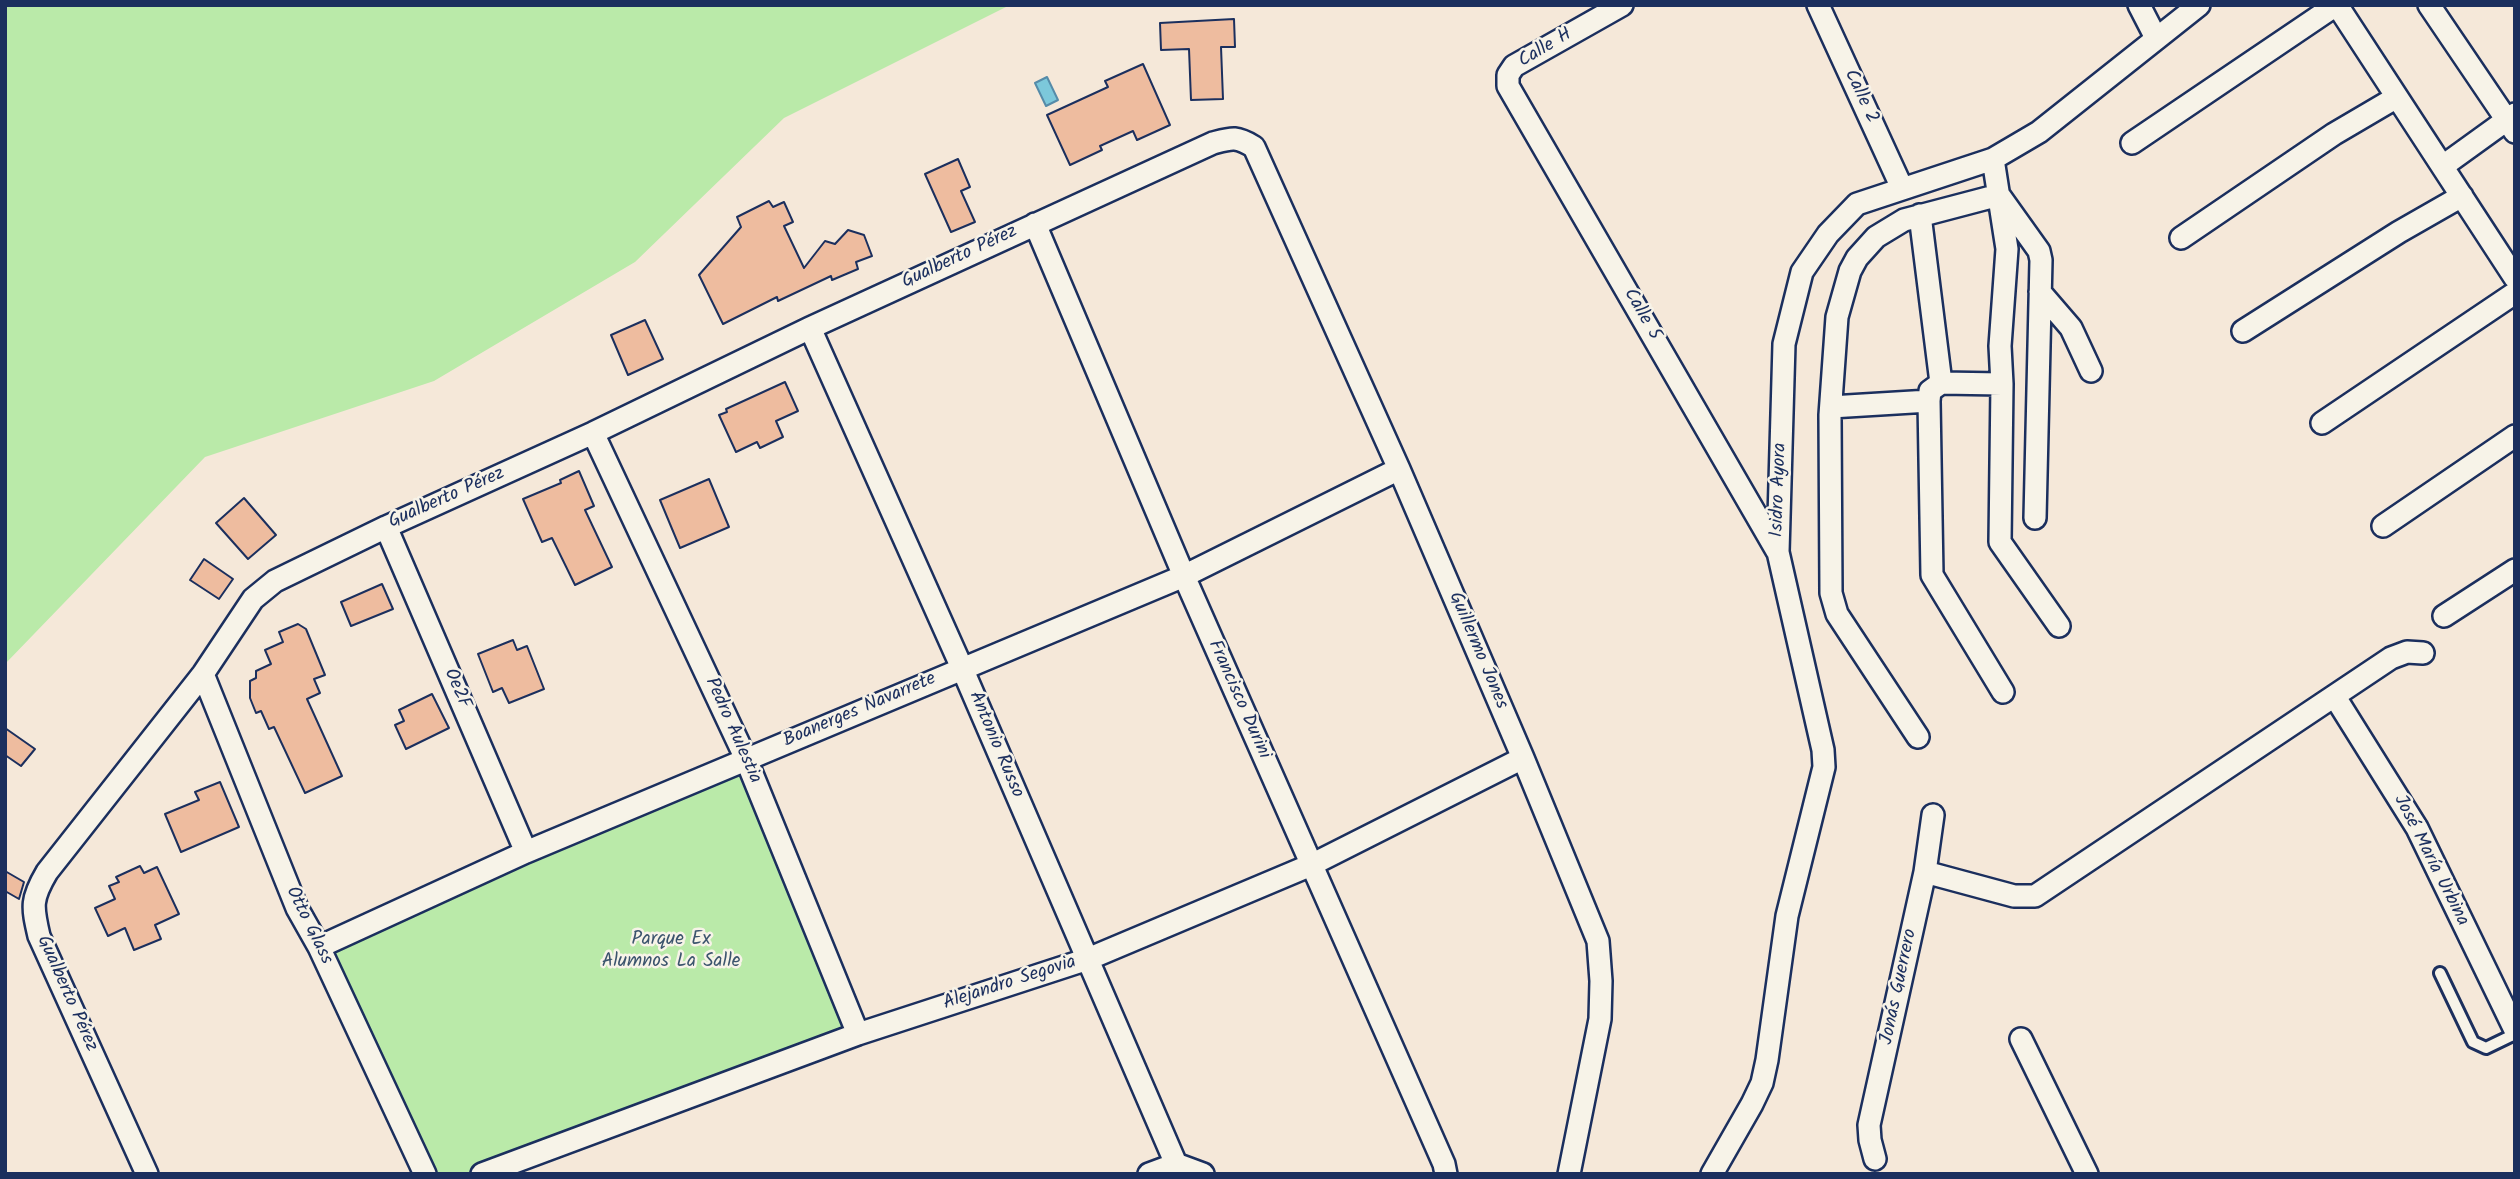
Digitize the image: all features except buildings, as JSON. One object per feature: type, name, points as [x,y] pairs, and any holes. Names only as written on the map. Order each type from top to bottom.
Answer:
[{"type":"street","name":"Calle H","points":[[1508,75],[1514,66],[1622,5]]},
{"type":"street","name":"Calle 2","points":[[1818,5],[1902,188]]},
{"type":"street","points":[[2139,5],[2156,38]]},
{"type":"street","name":"Isidro Ayora","points":[[1712,1174],[1762,1083],[1787,916],[1824,767],[1823,750],[1778,552],[1784,344],[1802,272],[1828,234],[1857,204],[1993,159],[2039,132],[2199,5]]},
{"type":"street","points":[[2132,143],[2337,5],[2515,278]]},
{"type":"street","points":[[2429,5],[2512,122],[2443,166]]},
{"type":"street","name":"Calle 5","points":[[1508,75],[1508,86],[1778,552]]},
{"type":"street","points":[[2181,238],[2334,134],[2398,97]]},
{"type":"street","name":"Gualberto Pérez","points":[[147,1174],[39,936],[34,914],[35,892],[47,872],[203,674],[253,599],[275,581],[386,527],[1213,143],[1232,137],[1254,147]]},
{"type":"street","name":"Guillermo Jones","points":[[1254,147],[1399,469],[1598,941],[1600,1019],[1569,1174]]},
{"type":"street","points":[[1993,159],[2007,249],[2000,346],[2000,542],[2059,626]]},
{"type":"street","points":[[1918,737],[1844,625],[1833,601],[1830,570],[1831,407],[1837,317],[1850,271],[1861,253],[1889,227],[1920,215],[1999,195]]},
{"type":"street","points":[[1999,195],[2039,251],[2035,518]]},
{"type":"street","points":[[2243,331],[2399,232],[2462,196]]},
{"type":"street","points":[[1920,215],[1935,392],[1932,575],[2003,692]]},
{"type":"street","name":"Francisco Durini","points":[[1034,224],[1184,576],[1444,1164],[1446,1174]]},
{"type":"street","points":[[2040,292],[2071,328],[2091,370]]},
{"type":"street","points":[[2322,423],[2515,293]]},
{"type":"street","name":"Antonio Russo","points":[[810,328],[962,667],[1176,1164]]},
{"type":"street","points":[[1831,407],[2002,384]]},
{"type":"street","name":"Pedro Aulestia","points":[[593,433],[746,758],[858,1034]]},
{"type":"street","points":[[2383,526],[2515,436]]},
{"type":"street","name":"Boanerges Navarrete","points":[[319,947],[526,852],[1184,576],[1399,469]]},
{"type":"street","name":"Oe2F","points":[[386,527],[526,852]]},
{"type":"street","points":[[2444,616],[2515,570]]},
{"type":"street","points":[[1925,872],[2014,896],[2035,896],[2398,654],[2423,653]]},
{"type":"street","name":"Otto Glass","points":[[203,674],[297,908],[319,947],[425,1174]]},
{"type":"street","name":"José María Urbina","points":[[2335,697],[2417,828],[2515,1032]]},
{"type":"street","name":"Alejandro Segovia","points":[[482,1174],[858,1034],[1088,959],[1311,866],[1523,758]]},
{"type":"street","name":"Jonás Guerrero","points":[[1875,1159],[1869,1125],[1925,872],[1933,815]]},
{"type":"street","points":[[2021,1040],[2087,1174]]},
{"type":"street","points":[[1149,1174],[1176,1164],[1203,1174]]},
{"type":"lane","points":[[2440,973],[2473,1042],[2486,1048],[2515,1032]]},
{"type":"green space","points":[[5,5],[1010,5],[784,118],[635,262],[434,381],[205,457],[5,664]]},
{"type":"green space","name":"Parque Ex Alumnos La Salle","points":[[746,759],[858,1034],[482,1174],[426,1174],[331,953]]},
{"type":"water","points":[[1047,77],[1058,100],[1046,106],[1035,83]]}]
